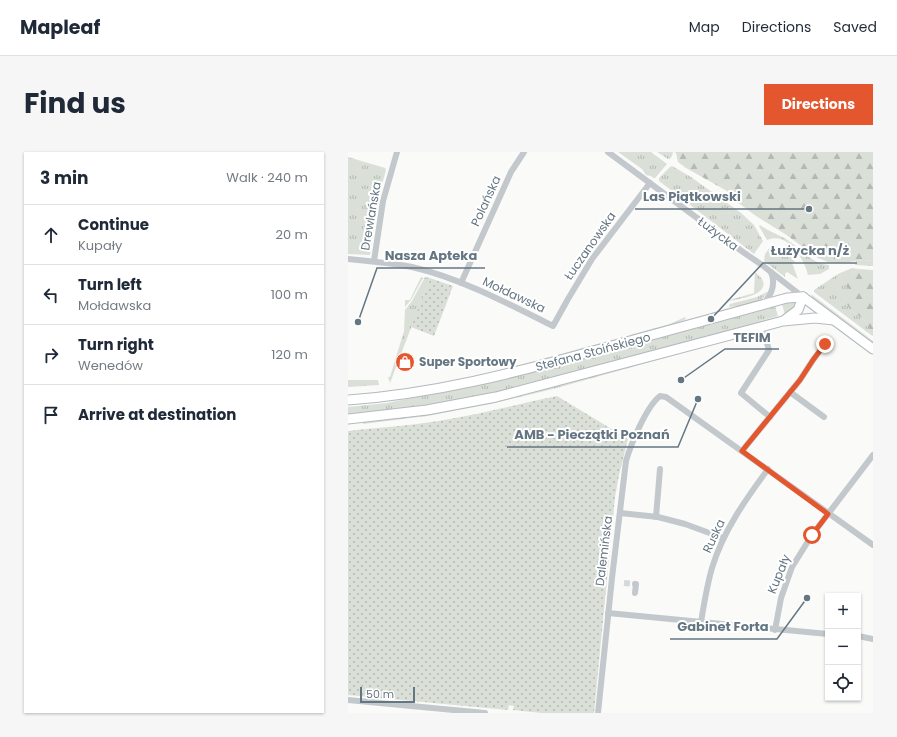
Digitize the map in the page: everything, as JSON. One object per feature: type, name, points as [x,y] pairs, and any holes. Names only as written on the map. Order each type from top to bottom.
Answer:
[{"type":"street","name":"Drewlańska","points":[[374,261],[383,201],[397,152]]},
{"type":"street","name":"Polańska","points":[[461,283],[511,172],[524,152]]},
{"type":"street","name":"Łużycka","points":[[608,152],[873,349]]},
{"type":"street","name":"Łuczanowska","points":[[553,326],[592,259],[650,183]]},
{"type":"street","name":"Mołdawska","points":[[348,259],[413,267],[461,283],[553,326]]},
{"type":"street","points":[[763,305],[773,289],[771,272]]},
{"type":"street","name":"Stefana Stoińskiego","points":[[348,400],[427,390],[490,378],[543,365],[787,298],[803,297],[798,310],[792,316],[762,326],[496,397],[427,410],[348,419]]},
{"type":"street","name":"Stefana Stoińskiego","points":[[783,320],[815,318],[834,320]]},
{"type":"street","points":[[762,326],[769,350],[741,393],[770,417]]},
{"type":"street","points":[[825,344],[790,392],[742,451],[873,545]]},
{"type":"street","points":[[790,392],[824,417]]},
{"type":"street","name":"Dalemińska","points":[[598,713],[623,483],[629,451],[645,417],[657,398],[663,396],[666,397],[742,451]]},
{"type":"street","name":"Kupały","points":[[775,630],[781,598],[792,567],[803,547],[873,456]]},
{"type":"street","points":[[656,517],[660,469]]},
{"type":"street","name":"Ruska","points":[[701,622],[712,568],[723,538],[741,507],[768,469]]},
{"type":"street","points":[[620,513],[656,517],[685,524],[723,538]]},
{"type":"street","points":[[635,584],[635,593]]},
{"type":"street","points":[[608,613],[825,634]]},
{"type":"street","points":[[861,637],[873,639]]},
{"type":"street","points":[[348,700],[426,710],[485,713]]},
{"type":"green space","points":[[618,152],[651,152],[667,164],[655,178],[653,178],[646,175],[642,169]]},
{"type":"green space","points":[[657,152],[673,152],[670,159],[668,159]]},
{"type":"green space","points":[[674,152],[873,152],[873,261],[864,260],[841,263],[828,262],[818,258],[785,234],[756,216],[736,201],[727,191],[686,168],[678,162],[676,153]]},
{"type":"green space","points":[[348,157],[385,168],[386,170],[377,203],[370,255],[348,254]]},
{"type":"green space","points":[[672,166],[691,177],[741,213],[754,225],[763,241],[754,254],[659,181],[659,178]]},
{"type":"green space","points":[[760,225],[791,242],[817,262],[829,265],[829,269],[820,274],[808,275],[803,261],[794,248],[781,239],[774,238],[767,240],[759,226]]},
{"type":"green space","points":[[770,247],[778,247],[790,256],[795,262],[792,263],[798,279],[787,272],[785,277],[764,261],[765,254]]},
{"type":"green space","points":[[856,261],[873,261],[873,266],[855,265]]},
{"type":"green space","points":[[852,268],[858,269],[851,275],[851,311],[864,319],[871,335],[814,292],[814,290],[838,274]]},
{"type":"green space","points":[[858,269],[873,270],[873,336],[871,335],[864,319],[851,311],[847,304],[851,291],[846,286],[851,275]]},
{"type":"green space","points":[[755,272],[762,279],[764,285],[761,290],[749,297],[726,301],[754,293]]},
{"type":"green space","points":[[421,277],[423,278],[411,300],[405,307],[405,300],[410,300]]},
{"type":"green space","points":[[425,277],[430,278],[390,383],[388,377],[390,377],[404,331],[405,310],[412,301]]},
{"type":"green space","points":[[430,278],[453,286],[434,336],[411,327]]},
{"type":"green space","points":[[769,291],[765,296],[752,304],[729,307],[730,304],[757,297]]},
{"type":"green space","points":[[811,294],[873,341],[873,344],[814,300]]},
{"type":"green space","points":[[794,302],[797,305],[785,315],[782,304]]},
{"type":"green space","points":[[775,306],[778,316],[533,384],[432,405],[348,415],[348,407],[387,403],[499,380]]},
{"type":"green space","points":[[685,317],[686,319],[671,326],[632,337],[630,335],[670,324]]},
{"type":"green space","points":[[623,337],[623,340],[475,378],[474,376],[517,366]]},
{"type":"green space","points":[[733,339],[553,389],[490,404],[427,416],[363,424],[363,422],[409,416],[698,346]]},
{"type":"green space","points":[[348,380],[378,380],[379,385],[348,387]]},
{"type":"green space","points":[[557,396],[628,439],[615,497],[594,713],[541,713],[513,710],[514,706],[509,705],[508,710],[348,695],[348,431],[442,420]]},
{"type":"tunnel","points":[[624,583],[635,584]]},
{"type":"place","name":"Las Piątkowski","points":[[809,209]]},
{"type":"place","name":"Łużycka n/ż","points":[[711,319]]},
{"type":"place","name":"Nasza Apteka","points":[[358,322]]},
{"type":"place","name":"Super Sportowy","points":[[405,362]]},
{"type":"place","name":"TEFIM","points":[[681,380]]},
{"type":"place","name":"AMB - Pieczątki Poznań","points":[[698,399]]},
{"type":"place","name":"Gabinet Forta","points":[[807,598]]},
{"type":"route","points":[[812,535],[828,514],[742,451],[800,380],[825,344]]}]
